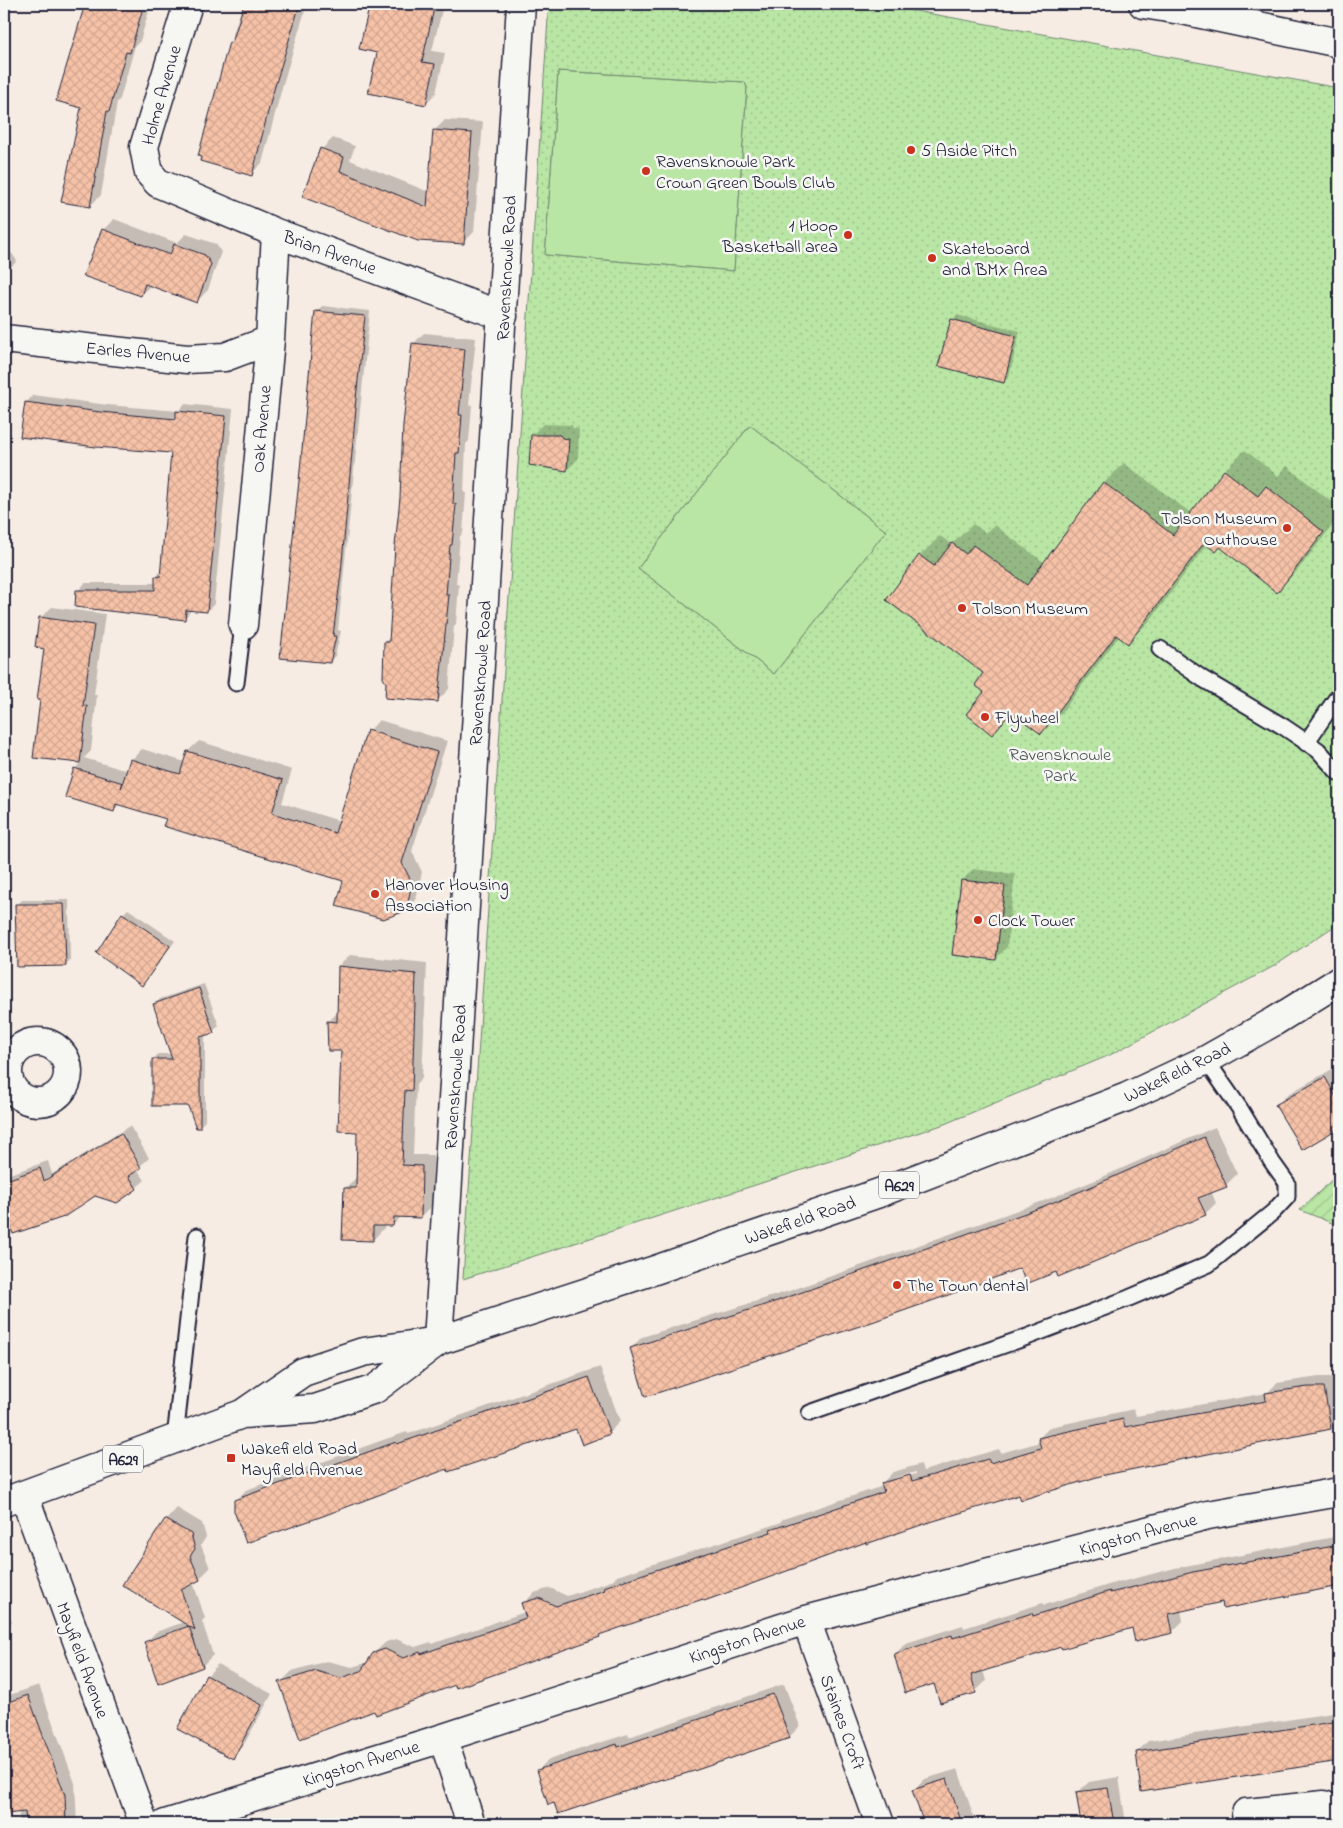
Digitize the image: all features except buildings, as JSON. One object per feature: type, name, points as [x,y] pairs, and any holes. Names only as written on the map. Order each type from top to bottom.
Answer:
[{"type":"main road","name":"Holme Avenue","points":[[158,183],[149,174],[144,147],[188,4]]},
{"type":"main road","name":"Ravensknowle Road","points":[[438,1342],[521,4]]},
{"type":"main road","points":[[1143,4],[1187,11],[1339,43]]},
{"type":"main road","name":"Brian Avenue","points":[[158,183],[276,232],[503,316]]},
{"type":"main road","name":"Oak Avenue","points":[[243,625],[270,340],[276,232]]},
{"type":"main road","name":"Earles Avenue","points":[[4,339],[186,359],[225,356],[270,340]]},
{"type":"main road","name":"Wakefield Road","points":[[14,1498],[242,1414],[303,1372],[363,1352],[438,1342],[879,1194],[1127,1097],[1206,1060],[1275,1021],[1339,981]]},
{"type":"main road","name":"Wakefield Road","points":[[242,1414],[315,1409],[375,1389],[438,1342]]},
{"type":"main road","name":"Kingston Avenue","points":[[165,1824],[443,1738],[806,1620],[1208,1515],[1339,1492]]},
{"type":"main road","name":"Mayfield Avenue","points":[[14,1498],[144,1824]]},
{"type":"main road","name":"Staines Croft","points":[[806,1620],[880,1824]]},
{"type":"main road","points":[[443,1738],[471,1824]]},
{"type":"main road","points":[[1246,1814],[1324,1805],[1339,1813]]},
{"type":"lane","points":[[236,683],[243,625]]},
{"type":"lane","points":[[1160,649],[1203,679],[1248,705],[1318,750],[1339,773]]},
{"type":"lane","points":[[1306,743],[1336,699]]},
{"type":"lane","points":[[810,1413],[1027,1337],[1129,1298],[1210,1264],[1273,1212],[1287,1197],[1287,1183],[1206,1060]]},
{"type":"lane","points":[[175,1439],[197,1236]]},
{"type":"green space","name":"Ravensknowle Park","points":[[549,4],[877,4],[1339,88],[1339,923],[1276,965],[1110,1055],[942,1125],[463,1279]],"holes":[[[558,71],[745,82],[747,88],[734,271],[545,255]],[[750,425],[886,531],[774,674],[638,568]]]},
{"type":"green space","name":"Ravensknowle Park Crown Green Bowls Club","points":[[558,71],[745,82],[747,88],[734,271],[545,255]]},
{"type":"green space","points":[[750,425],[886,531],[774,674],[638,568]]},
{"type":"green space","points":[[1339,1175],[1339,1226],[1300,1210]]},
{"type":"place","name":"5 Aside Pitch","points":[[911,150]]},
{"type":"place","name":"Ravensknowle Park Crown Green Bowls Club","points":[[646,171]]},
{"type":"place","name":"1 Hoop Basketball area","points":[[848,235]]},
{"type":"place","name":"Skateboard and BMX Area","points":[[932,258]]},
{"type":"place","name":"Tolson Museum Outhouse","points":[[1287,528]]},
{"type":"place","name":"Tolson Museum","points":[[962,608]]},
{"type":"place","name":"Flywheel","points":[[985,717]]},
{"type":"place","name":"Hanover Housing Association","points":[[375,894]]},
{"type":"place","name":"Clock Tower","points":[[978,920]]},
{"type":"place","name":"The Town dental","points":[[897,1285]]},
{"type":"place","name":"Wakefield Road Mayfield Avenue","points":[[231,1458]]}]
